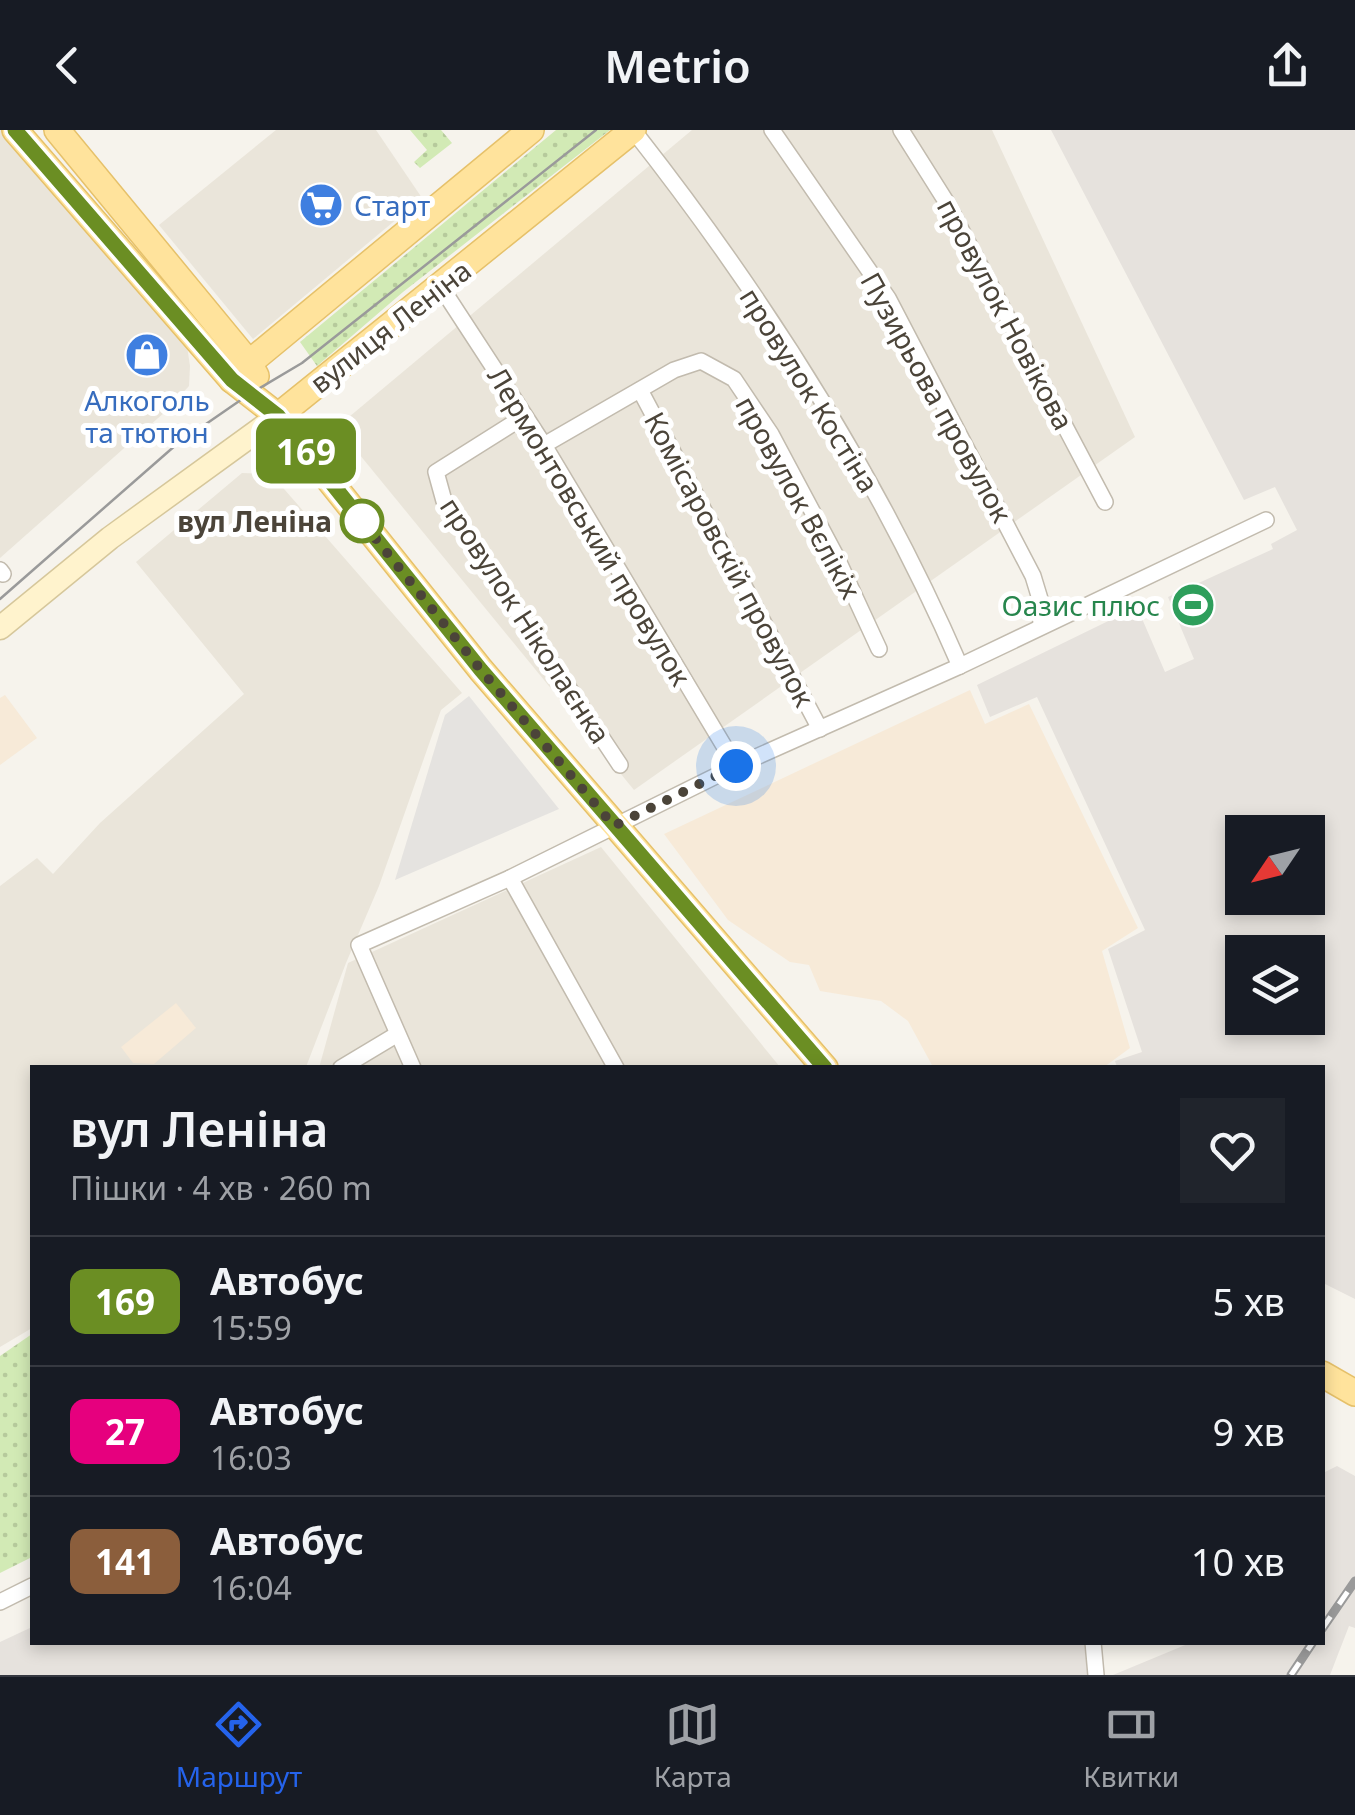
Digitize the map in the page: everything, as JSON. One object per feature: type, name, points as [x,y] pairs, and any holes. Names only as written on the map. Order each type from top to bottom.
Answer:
[{"type":"main road","points":[[15,130],[240,371]]},
{"type":"main road","points":[[56,130],[240,371],[481,670],[822,1065]]},
{"type":"main road","points":[[240,371],[531,130]]},
{"type":"main road","name":"вулиця Леніна","points":[[278,416],[633,130]]},
{"type":"main road","points":[[1326,1376],[1355,1392]]},
{"type":"street","name":"провулок Костіна","points":[[633,130],[754,296],[837,426],[926,586],[960,666]]},
{"type":"street","name":"Пузирьова провулок","points":[[772,130],[888,298],[1033,576],[1040,599],[1041,626]]},
{"type":"street","name":"провулок Новікова","points":[[901,130],[948,203],[1105,502]]},
{"type":"street","name":"Лермонтовський провулок","points":[[441,286],[544,444],[736,766]]},
{"type":"street","name":"провулок Вєлікіх","points":[[544,444],[674,370],[701,361],[734,379],[771,434],[836,556],[879,648]]},
{"type":"street","name":"Комісаровскій провулок","points":[[640,390],[820,729]]},
{"type":"street","name":"вулиця Леніна","points":[[0,628],[110,538],[278,416]]},
{"type":"street","name":"провулок Ніколаєнка","points":[[524,416],[436,472],[444,501],[620,765]]},
{"type":"street","points":[[411,1065],[359,945],[510,878],[736,766],[960,666],[1266,520]]},
{"type":"street","points":[[510,878],[614,1065]]},
{"type":"street","points":[[346,1065],[396,1035]]},
{"type":"street","points":[[0,1602],[30,1587]]},
{"type":"street","points":[[1093,1645],[1096,1675]]},
{"type":"shaded area","points":[[0,130],[6,130],[187,346],[190,366],[189,386],[166,411],[0,558]]},
{"type":"shaded area","points":[[276,130],[376,130],[422,198],[253,339],[159,225]]},
{"type":"shaded area","points":[[692,130],[992,130],[1135,437],[634,790],[337,427]]},
{"type":"shaded area","points":[[1051,130],[1355,130],[1355,1299],[1325,1284],[1325,1065],[1116,1065],[1115,1061],[1142,1052],[1108,949],[1145,930],[1037,697],[990,717],[977,685],[1137,607],[1165,672],[1194,659],[1168,597],[1273,549],[1271,544],[1297,530],[1275,487],[1244,500]]},
{"type":"shaded area","points":[[242,473],[271,474],[462,693],[441,710],[379,886],[307,1065],[30,1065],[30,1329],[0,1347],[0,886],[37,858],[53,874],[100,823],[244,694],[136,562]]},
{"type":"shaded area","points":[[970,690],[985,724],[1029,704],[1138,928],[1102,951],[1130,1048],[1107,1065],[932,1065],[908,1021],[881,1001],[820,991],[809,965],[790,962],[728,920],[664,834]]},
{"type":"shaded area","points":[[5,695],[37,738],[0,765],[0,698]]},
{"type":"shaded area","points":[[469,696],[559,809],[395,880],[445,715]]},
{"type":"shaded area","points":[[601,847],[778,1065],[320,1065],[348,963]]},
{"type":"shaded area","points":[[176,1003],[196,1028],[154,1064],[133,1063],[121,1047]]},
{"type":"shaded area","points":[[1337,1466],[1355,1476],[1355,1628],[1349,1626],[1330,1675],[1113,1675],[1185,1645],[1325,1645],[1325,1472]]},
{"type":"shaded area","points":[[30,1628],[30,1645],[1084,1645],[1088,1675],[0,1675],[0,1642]]},
{"type":"green space","points":[[410,130],[441,130],[452,143],[420,168],[414,162],[427,150]]},
{"type":"green space","points":[[556,130],[610,130],[403,292],[317,366],[300,342]]},
{"type":"green space","points":[[30,1335],[30,1558],[0,1573],[0,1356]]},
{"type":"tram line","points":[[0,599],[177,444],[302,363],[596,130]]},
{"type":"railway","points":[[1325,1625],[1355,1581]]},
{"type":"railway","points":[[1291,1675],[1311,1645]]},
{"type":"bus line","name":"169","points":[[15,130],[232,380],[278,416],[481,670],[822,1065]]},
{"type":"place","name":"Старт","points":[[321,205]]},
{"type":"place","name":"Алкоголь та тютюн","points":[[147,355]]},
{"type":"place","name":"вул Леніна","points":[[362,521]]},
{"type":"place","name":"Оазис плюс","points":[[1193,605]]},
{"type":"route","points":[[362,521],[352,509],[481,670],[614,826],[736,766]]}]
